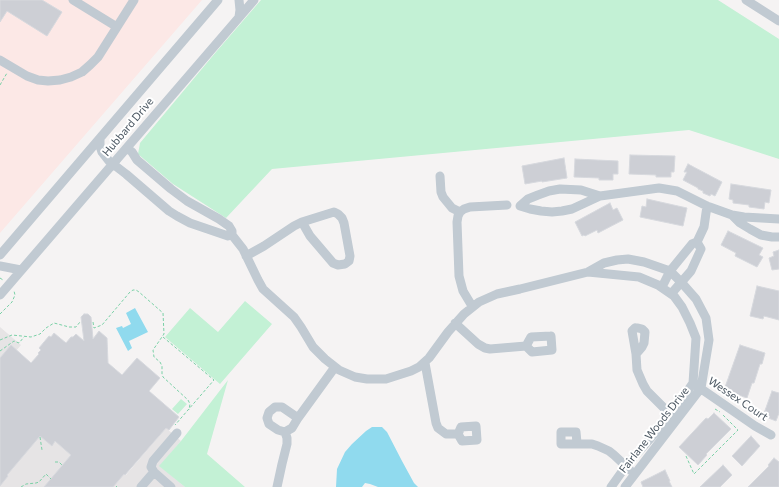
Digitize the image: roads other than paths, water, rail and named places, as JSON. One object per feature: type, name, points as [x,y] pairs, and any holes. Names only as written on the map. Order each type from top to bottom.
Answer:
[{"type":"street","points":[[73,0],[117,27]]},
{"type":"street","points":[[0,60],[27,76],[38,80],[60,80],[71,77],[82,72],[94,61],[104,48],[134,0]]},
{"type":"street","name":"Hubbard Drive","points":[[0,254],[218,0]]},
{"type":"street","points":[[239,0],[239,17]]},
{"type":"street","name":"Hubbard Drive","points":[[0,295],[254,0]]},
{"type":"street","points":[[746,0],[779,21]]},
{"type":"street","name":"Fairlane Woods Drive","points":[[100,139],[102,152],[113,164],[182,209],[198,208],[229,226],[232,231],[232,235],[243,249],[264,289],[294,317],[302,327],[313,346],[335,367],[344,373],[367,380],[386,379],[419,367],[425,363],[455,323],[472,306],[497,294],[588,272],[604,264],[617,260],[628,259],[644,262],[670,271],[696,299],[706,318],[709,340],[701,388],[674,418],[626,466],[611,487]]},
{"type":"street","name":"Fairlane Woods Drive","points":[[127,148],[132,152],[137,160],[171,189],[190,223],[228,236],[232,235]]},
{"type":"street","points":[[440,176],[440,192],[452,208],[460,212]]},
{"type":"street","points":[[600,196],[581,190],[560,189],[549,191],[528,199],[520,206],[541,211],[562,211],[572,209],[600,196],[659,188],[676,191],[707,206],[732,215],[744,218],[779,219]]},
{"type":"street","points":[[472,306],[463,291],[459,276],[458,216],[464,209],[470,207],[507,205]]},
{"type":"street","points":[[662,287],[670,271],[692,244],[697,242],[704,227],[707,206]]},
{"type":"street","points":[[190,223],[198,208]]},
{"type":"street","points":[[246,256],[302,222],[334,212],[342,218],[344,223],[350,256],[348,261],[345,264],[338,265],[333,263],[310,236],[302,222]]},
{"type":"street","points":[[732,215],[740,223],[760,234],[779,237]]},
{"type":"street","points":[[671,294],[690,270],[701,249],[697,242]]},
{"type":"street","points":[[0,266],[21,270]]},
{"type":"street","name":"Fairlane Woods Drive","points":[[588,272],[639,277],[662,287],[674,296],[682,307],[696,338],[693,383],[674,418],[625,487]]},
{"type":"street","points":[[455,323],[478,344],[485,348],[490,349],[526,346]]},
{"type":"street","points":[[636,354],[637,370],[643,384],[674,418]]},
{"type":"street","points":[[425,363],[438,428],[446,434],[458,434]]},
{"type":"street","points":[[298,418],[282,407],[275,407],[269,412],[267,418],[269,424],[278,430],[285,432],[292,428],[335,367]]},
{"type":"street","name":"Wessex Court","points":[[693,383],[770,435]]},
{"type":"street","points":[[171,487],[154,472],[151,467],[153,461],[176,429]]},
{"type":"street","points":[[277,487],[287,444],[285,432]]},
{"type":"street","points":[[577,443],[592,444],[609,451],[634,474]]},
{"type":"street","points":[[141,487],[154,472]]},
{"type":"water","points":[[135,308],[148,332],[129,341],[132,348],[128,351],[116,328],[122,326],[123,328],[131,324],[126,313]]},
{"type":"water","points":[[372,427],[382,427],[387,432],[414,483],[418,487],[378,487],[365,483],[362,487],[336,487],[337,469],[345,452]]}]
